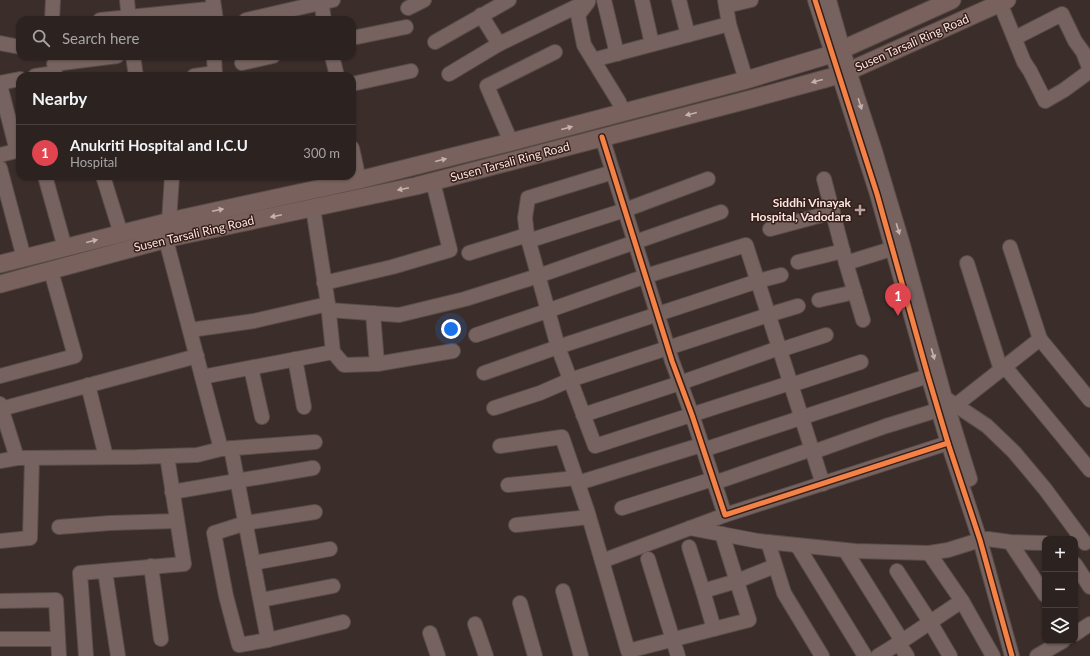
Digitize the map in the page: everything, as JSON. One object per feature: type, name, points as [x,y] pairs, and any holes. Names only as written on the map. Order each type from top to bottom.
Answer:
[{"type":"main road","name":"Susen Tarsali Ring Road","points":[[0,284],[51,271],[169,233],[359,180],[511,142],[746,80],[838,51],[932,4],[952,0]]},
{"type":"main road","name":"Susen Tarsali Ring Road","points":[[0,264],[121,234],[169,233],[313,208],[433,182],[751,99],[844,73],[1004,2]]},
{"type":"street","points":[[52,16],[53,0]]},
{"type":"street","points":[[127,0],[129,16]]},
{"type":"street","points":[[408,8],[424,0]]},
{"type":"street","points":[[435,42],[509,0]]},
{"type":"street","points":[[604,0],[617,54]]},
{"type":"street","points":[[642,0],[652,44]]},
{"type":"street","points":[[679,0],[688,35]]},
{"type":"street","points":[[746,80],[729,24],[725,3],[751,0]]},
{"type":"street","points":[[815,0],[838,51]]},
{"type":"street","points":[[829,0],[838,51],[844,73],[875,151],[928,376],[945,399],[987,426],[1014,452],[1045,489],[1083,545]]},
{"type":"street","points":[[263,16],[325,1],[324,16]]},
{"type":"street","points":[[449,74],[499,44],[589,1]]},
{"type":"street","points":[[589,1],[578,15],[584,45],[619,102],[623,113]]},
{"type":"street","points":[[1004,2],[1015,38],[1024,62],[1045,101],[1064,90],[1090,70],[1083,52],[1075,41],[1062,14],[1015,38]]},
{"type":"street","points":[[150,16],[212,10]]},
{"type":"street","points":[[481,15],[499,44]]},
{"type":"street","points":[[593,60],[729,24]]},
{"type":"street","points":[[356,37],[406,27]]},
{"type":"street","points":[[0,43],[16,46]]},
{"type":"street","points":[[511,142],[487,86],[555,52]]},
{"type":"street","points":[[44,72],[55,67],[94,60]]},
{"type":"street","points":[[134,60],[135,72]]},
{"type":"street","points":[[214,60],[215,72]]},
{"type":"street","points":[[242,63],[255,60]]},
{"type":"street","points":[[333,60],[336,72]]},
{"type":"street","points":[[356,83],[411,71]]},
{"type":"street","points":[[16,80],[0,84],[16,143]]},
{"type":"street","points":[[602,137],[668,347],[725,515]]},
{"type":"street","points":[[0,155],[16,151]]},
{"type":"street","points":[[356,166],[359,180]]},
{"type":"street","points":[[0,168],[24,258]]},
{"type":"street","points":[[613,172],[528,198],[525,218],[527,238],[558,347],[595,446],[861,362]]},
{"type":"street","points":[[469,252],[527,238],[625,210],[708,179]]},
{"type":"street","points":[[824,179],[863,320]]},
{"type":"street","points":[[46,180],[65,248]]},
{"type":"street","points":[[103,180],[121,234]]},
{"type":"street","points":[[172,180],[169,233],[202,378],[237,480],[268,640]]},
{"type":"street","points":[[324,283],[392,267],[450,250],[433,182]]},
{"type":"street","points":[[313,208],[328,307],[332,352],[344,365],[377,364],[453,351]]},
{"type":"street","points":[[190,330],[254,321],[328,307],[373,313],[399,314],[465,299],[538,276],[721,212]]},
{"type":"street","points":[[770,229],[833,212]]},
{"type":"street","points":[[476,335],[646,276],[746,245],[823,484]]},
{"type":"street","points":[[798,262],[845,257],[897,247]]},
{"type":"street","points":[[897,247],[945,399],[984,540],[1012,656]]},
{"type":"street","points":[[1010,247],[1040,339],[1090,400]]},
{"type":"street","points":[[967,263],[1003,368],[1090,470]]},
{"type":"street","points":[[0,376],[75,356],[51,271]]},
{"type":"street","points":[[484,373],[658,314],[781,275]]},
{"type":"street","points":[[819,300],[855,292]]},
{"type":"street","points":[[494,408],[540,393],[570,380],[668,347],[798,306]]},
{"type":"street","points":[[373,313],[377,364]]},
{"type":"street","points":[[583,415],[779,349],[826,335]]},
{"type":"street","points":[[622,508],[812,451],[938,410],[945,399],[1003,368],[1040,339]]},
{"type":"street","points":[[202,378],[332,352]]},
{"type":"street","points":[[16,458],[1,406],[197,356]]},
{"type":"street","points":[[295,360],[304,407]]},
{"type":"street","points":[[251,368],[262,417]]},
{"type":"street","points":[[508,485],[577,481],[702,447],[928,376]]},
{"type":"street","points":[[88,385],[106,457]]},
{"type":"street","points":[[938,410],[948,443],[984,540],[1021,656]]},
{"type":"street","points":[[500,446],[562,437],[589,517],[628,654],[672,640],[749,620],[722,534]]},
{"type":"street","points":[[0,461],[16,458],[197,455],[226,449],[315,442]]},
{"type":"street","points":[[602,561],[725,515],[948,443]]},
{"type":"street","points":[[86,656],[80,573],[184,564],[167,456]]},
{"type":"street","points":[[0,542],[30,538],[32,458]]},
{"type":"street","points":[[172,492],[313,468]]},
{"type":"street","points":[[315,512],[246,523],[214,533],[226,596],[239,645],[268,640],[343,622]]},
{"type":"street","points":[[516,525],[589,517]]},
{"type":"street","points":[[59,527],[110,523],[177,522]]},
{"type":"street","points":[[690,528],[768,542],[855,551],[929,553],[948,550],[984,540],[1042,543]]},
{"type":"street","points":[[768,542],[784,593],[822,656]]},
{"type":"street","points":[[1010,542],[1042,590]]},
{"type":"street","points":[[797,545],[865,656]]},
{"type":"street","points":[[689,547],[714,629]]},
{"type":"street","points":[[253,563],[330,549]]},
{"type":"street","points":[[845,550],[907,656]]},
{"type":"street","points":[[929,553],[962,601],[993,656]]},
{"type":"street","points":[[648,559],[678,656]]},
{"type":"street","points":[[151,566],[161,639]]},
{"type":"street","points":[[703,591],[737,581],[775,566]]},
{"type":"street","points":[[1078,569],[1090,587]]},
{"type":"street","points":[[105,571],[118,656]]},
{"type":"street","points":[[897,571],[950,656]]},
{"type":"street","points":[[261,600],[333,586]]},
{"type":"street","points":[[563,591],[581,656]]},
{"type":"street","points":[[0,601],[56,600],[59,656]]},
{"type":"street","points":[[878,656],[962,601]]},
{"type":"street","points":[[520,603],[535,656]]},
{"type":"street","points":[[475,624],[486,656]]},
{"type":"street","points":[[1078,632],[1090,624]]},
{"type":"street","points":[[430,633],[438,656]]},
{"type":"street","points":[[0,638],[58,639]]},
{"type":"street","points":[[1037,656],[1058,644]]},
{"type":"cycle path","points":[[815,0],[877,194],[928,376],[980,540],[1012,656]]},
{"type":"cycle path","points":[[602,137],[672,361],[692,415],[725,515],[948,443]]},
{"type":"place","name":"Siddhi Vinayak Hospital, Vadodara","points":[[860,210]]},
{"type":"place","name":"Anukriti Hospital and I.C.U","points":[[898,316]]}]
